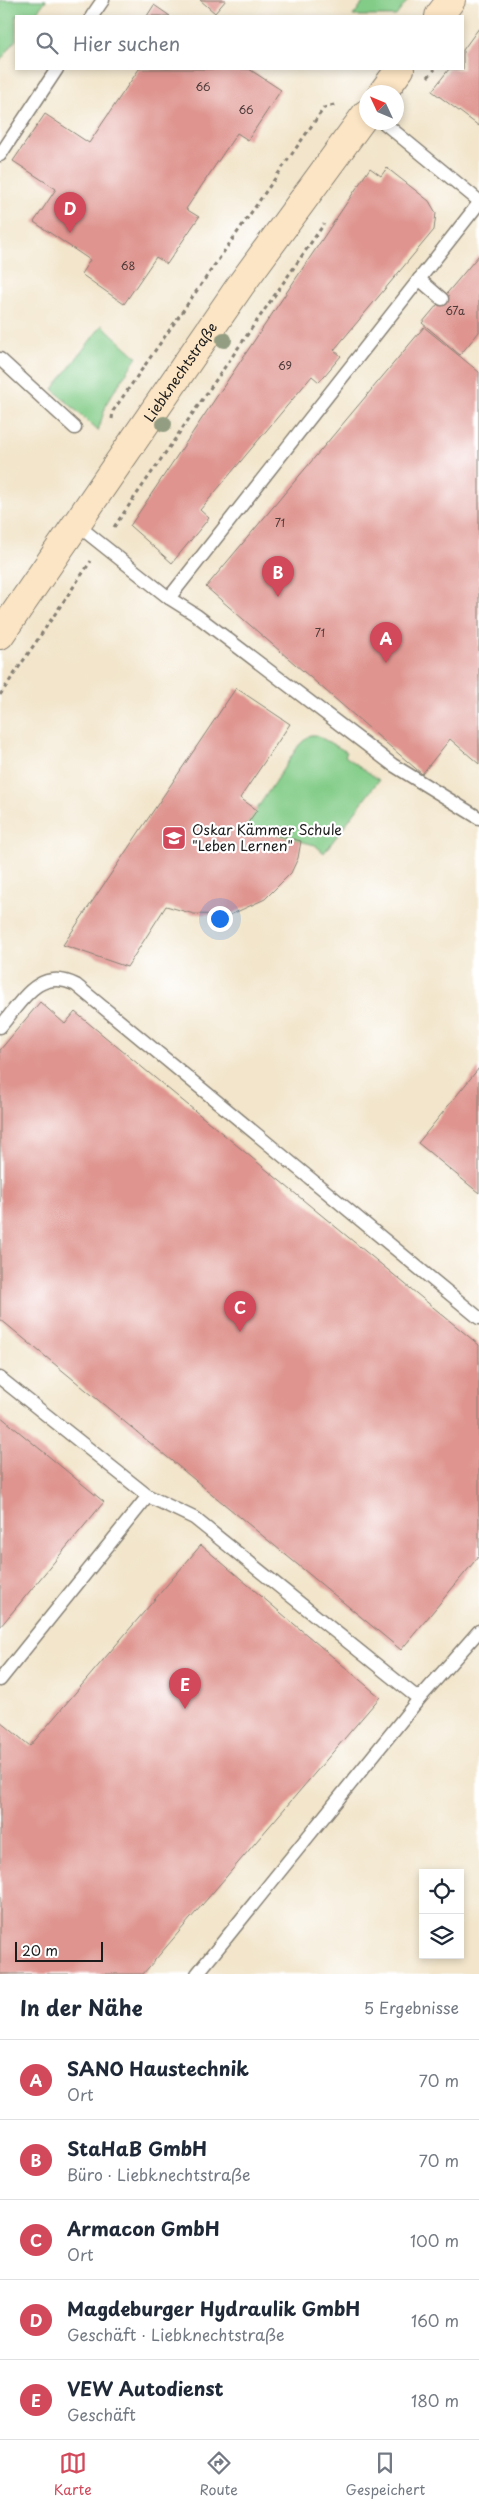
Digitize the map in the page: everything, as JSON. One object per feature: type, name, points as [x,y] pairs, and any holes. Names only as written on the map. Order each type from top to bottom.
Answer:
[{"type":"street","points":[[440,15],[451,0]]},
{"type":"street","points":[[387,85],[399,70]]},
{"type":"street","name":"Liebknechtstraße","points":[[0,635],[240,286],[359,124]]},
{"type":"lane","points":[[93,15],[103,0]]},
{"type":"lane","points":[[0,154],[56,70]]},
{"type":"lane","points":[[168,598],[479,202],[393,130]]},
{"type":"lane","points":[[419,279],[442,299]]},
{"type":"lane","points":[[0,358],[76,428]]},
{"type":"lane","points":[[76,524],[168,598],[196,615],[393,765],[479,818]]},
{"type":"lane","points":[[0,1027],[33,988],[41,982],[55,979],[76,984],[479,1318]]},
{"type":"lane","points":[[0,1378],[148,1496],[194,1518],[419,1699]]},
{"type":"lane","points":[[0,1680],[148,1496]]},
{"type":"lane","points":[[197,1974],[419,1699],[479,1631]]},
{"type":"path","points":[[111,428],[113,411],[324,108],[342,103]]},
{"type":"path","points":[[0,695],[325,223]]},
{"type":"green space","points":[[0,0],[46,0],[35,15],[15,15],[15,41],[0,61]]},
{"type":"green space","points":[[365,0],[408,0],[397,15],[354,15]]},
{"type":"green space","points":[[102,325],[137,357],[107,402],[98,431],[53,389]]},
{"type":"green space","points":[[310,735],[316,735],[347,752],[345,756],[379,780],[324,853],[315,845],[245,827],[299,745]]},
{"type":"building","points":[[200,0],[226,0],[215,13]]},
{"type":"building","points":[[154,5],[169,15],[148,15]]},
{"type":"building","points":[[479,28],[479,126],[432,91],[448,70],[464,70],[464,49]]},
{"type":"building","points":[[138,70],[251,70],[281,90],[248,140],[237,133],[186,209],[199,217],[167,264],[156,257],[124,304],[81,274],[90,260],[34,222],[56,189],[13,161],[45,114],[89,143]]},
{"type":"building","points":[[370,168],[381,176],[387,168],[429,201],[436,213],[434,230],[334,350],[341,356],[319,382],[312,376],[200,510],[209,518],[172,563],[130,526]]},
{"type":"building","points":[[479,255],[479,332],[460,355],[422,323]]},
{"type":"building","points":[[424,327],[479,372],[479,764],[450,739],[422,774],[206,587]]},
{"type":"building","points":[[236,688],[290,724],[240,798],[257,810],[245,827],[301,841],[298,858],[291,873],[265,899],[230,915],[194,914],[166,906],[127,967],[63,945]]},
{"type":"building","points":[[40,1002],[65,1024],[75,1012],[479,1345],[479,1556],[401,1650],[0,1319],[0,1050]]},
{"type":"building","points":[[479,1068],[479,1193],[418,1143]]},
{"type":"building","points":[[0,1416],[104,1502],[0,1627]]},
{"type":"building","points":[[201,1545],[380,1697],[143,1974],[0,1974],[0,1721],[30,1746]]},
{"type":"place","name":"Magdeburger Hydraulik GmbH","points":[[70,233]]},
{"type":"place","name":"StaHaB GmbH","points":[[278,597]]},
{"type":"place","name":"SANO Haustechnik","points":[[386,663]]},
{"type":"place","name":"Oskar Kämmer Schule \"Leben Lernen\"","points":[[174,838]]},
{"type":"place","name":"Armacon GmbH","points":[[240,1332]]},
{"type":"place","name":"VEW Autodienst","points":[[185,1709]]}]
